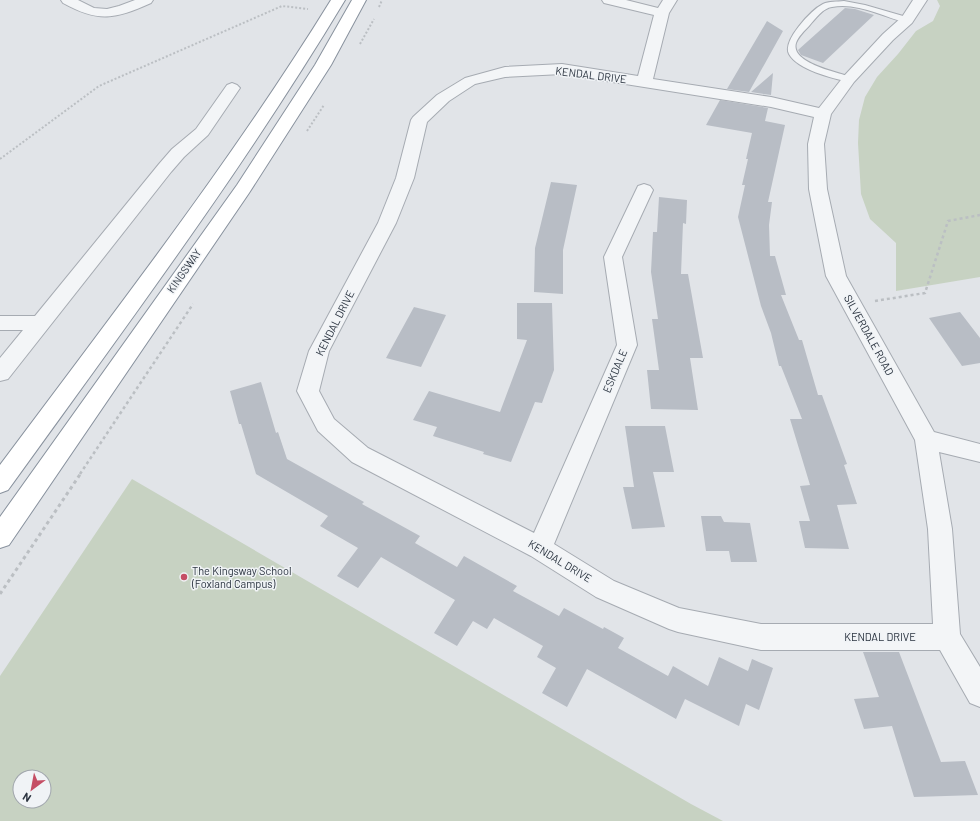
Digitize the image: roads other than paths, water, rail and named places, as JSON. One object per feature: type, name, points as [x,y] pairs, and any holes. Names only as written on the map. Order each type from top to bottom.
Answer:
[{"type":"highway","name":"KINGSWAY","points":[[0,537],[243,189],[323,65],[359,0]]},
{"type":"highway","points":[[0,483],[220,182],[301,61],[334,6]]},
{"type":"street","points":[[68,0],[92,12],[108,14],[121,11],[146,0]]},
{"type":"street","points":[[609,0],[662,12]]},
{"type":"street","points":[[644,82],[662,12],[670,0]]},
{"type":"street","name":"SILVERDALE ROAD","points":[[920,0],[907,20],[888,37],[849,79],[823,114],[816,144],[818,189],[836,276],[926,439],[940,529],[947,637],[980,693]]},
{"type":"street","name":"KENDAL DRIVE","points":[[823,114],[771,102],[562,69],[505,72],[470,81],[443,98],[420,120],[405,178],[390,217],[319,351],[308,391],[326,425],[360,456],[540,548],[606,589],[678,620],[761,637],[947,637]]},
{"type":"street","points":[[0,373],[169,163],[202,132],[232,88]]},
{"type":"street","name":"ESKDALE","points":[[540,548],[627,345],[613,257],[644,190]]},
{"type":"street","points":[[0,323],[40,323]]},
{"type":"street","points":[[926,439],[980,453]]},
{"type":"lane","points":[[849,79],[819,69],[793,54],[791,49],[795,37],[813,17],[824,6],[850,4],[907,20]]},
{"type":"place","name":"The Kingsway School (Foxland Campus)","points":[[184,577]]}]
